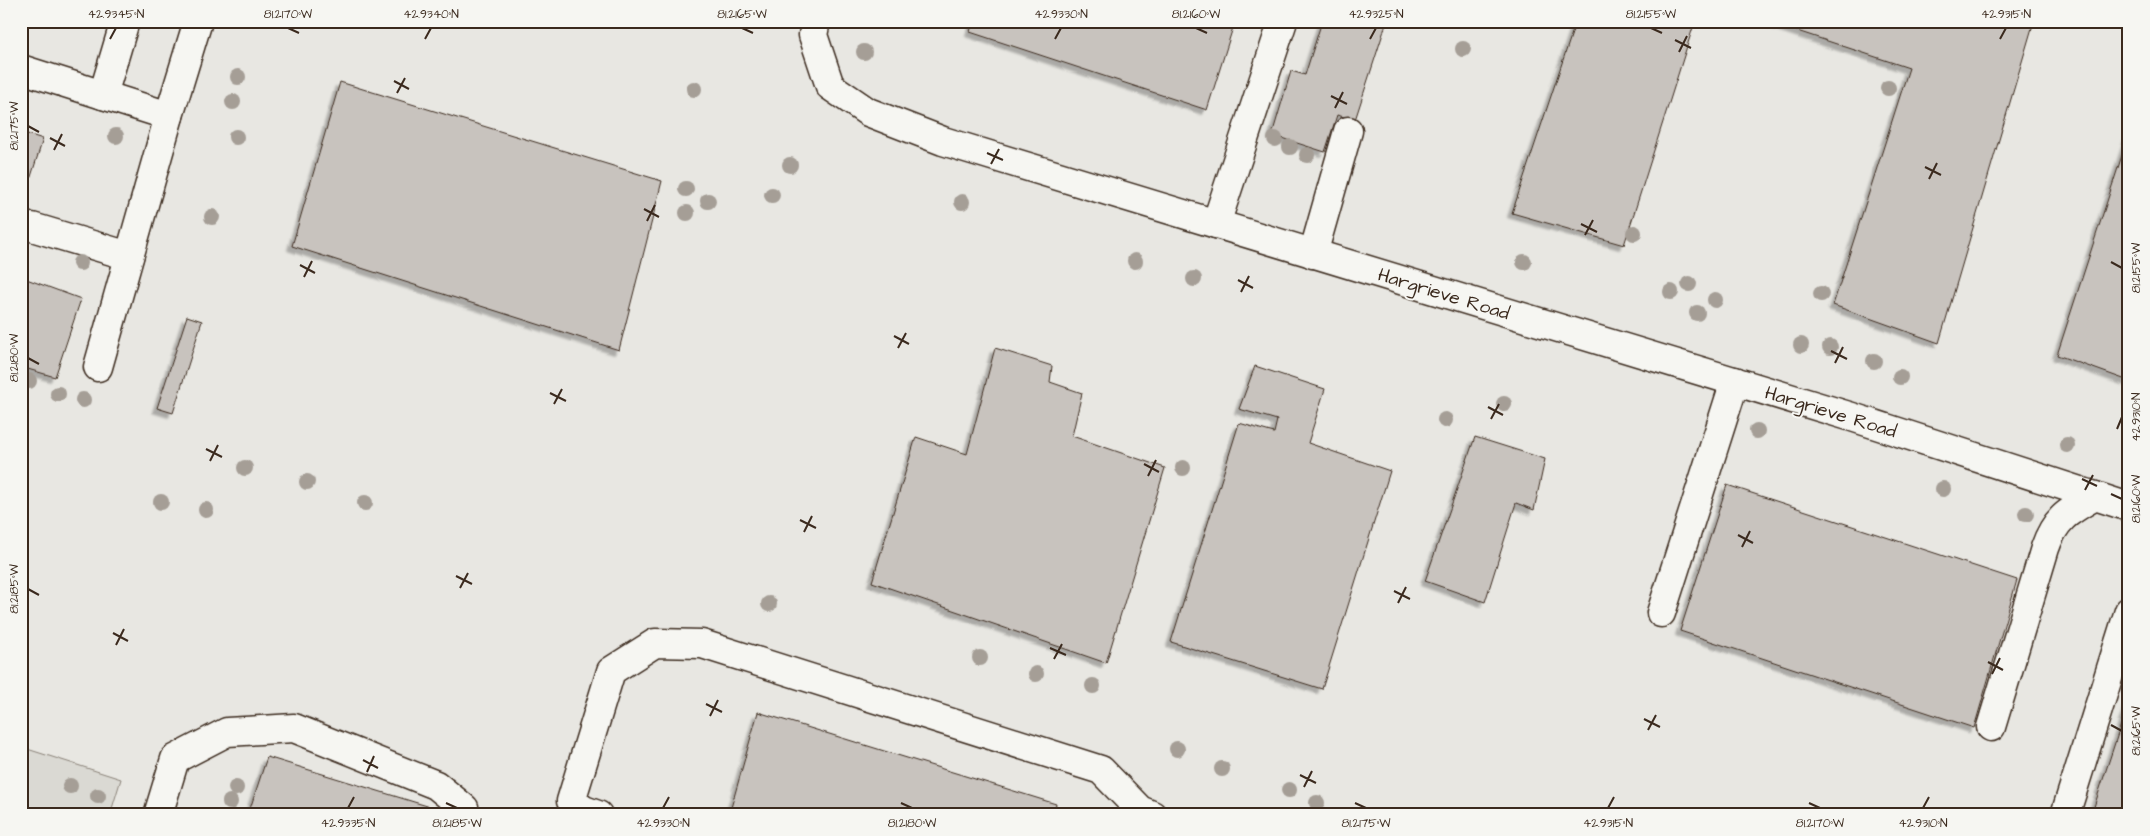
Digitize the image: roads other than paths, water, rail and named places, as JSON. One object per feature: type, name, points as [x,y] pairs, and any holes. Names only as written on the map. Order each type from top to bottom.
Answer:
[{"type":"street","points":[[103,95],[125,21]]},
{"type":"street","points":[[98,367],[198,21]]},
{"type":"street","name":"Hargrieve Road","points":[[816,21],[813,35],[830,86],[868,112],[943,142],[1852,417],[2129,507]]},
{"type":"street","points":[[1216,224],[1283,21]]},
{"type":"street","points":[[21,69],[169,116]]},
{"type":"street","points":[[1313,254],[1348,131]]},
{"type":"street","points":[[32,228],[129,256]]},
{"type":"street","points":[[1661,613],[1735,381]]},
{"type":"street","points":[[1991,727],[2046,544],[2053,528],[2065,513],[2095,496]]},
{"type":"street","points":[[2065,815],[2129,611]]},
{"type":"street","points":[[598,815],[584,810],[568,808],[611,671],[655,643],[702,644],[1101,770],[1140,810],[1152,815]]},
{"type":"street","points":[[158,815],[175,759],[227,732],[294,728],[436,785],[464,808],[462,815]]}]
